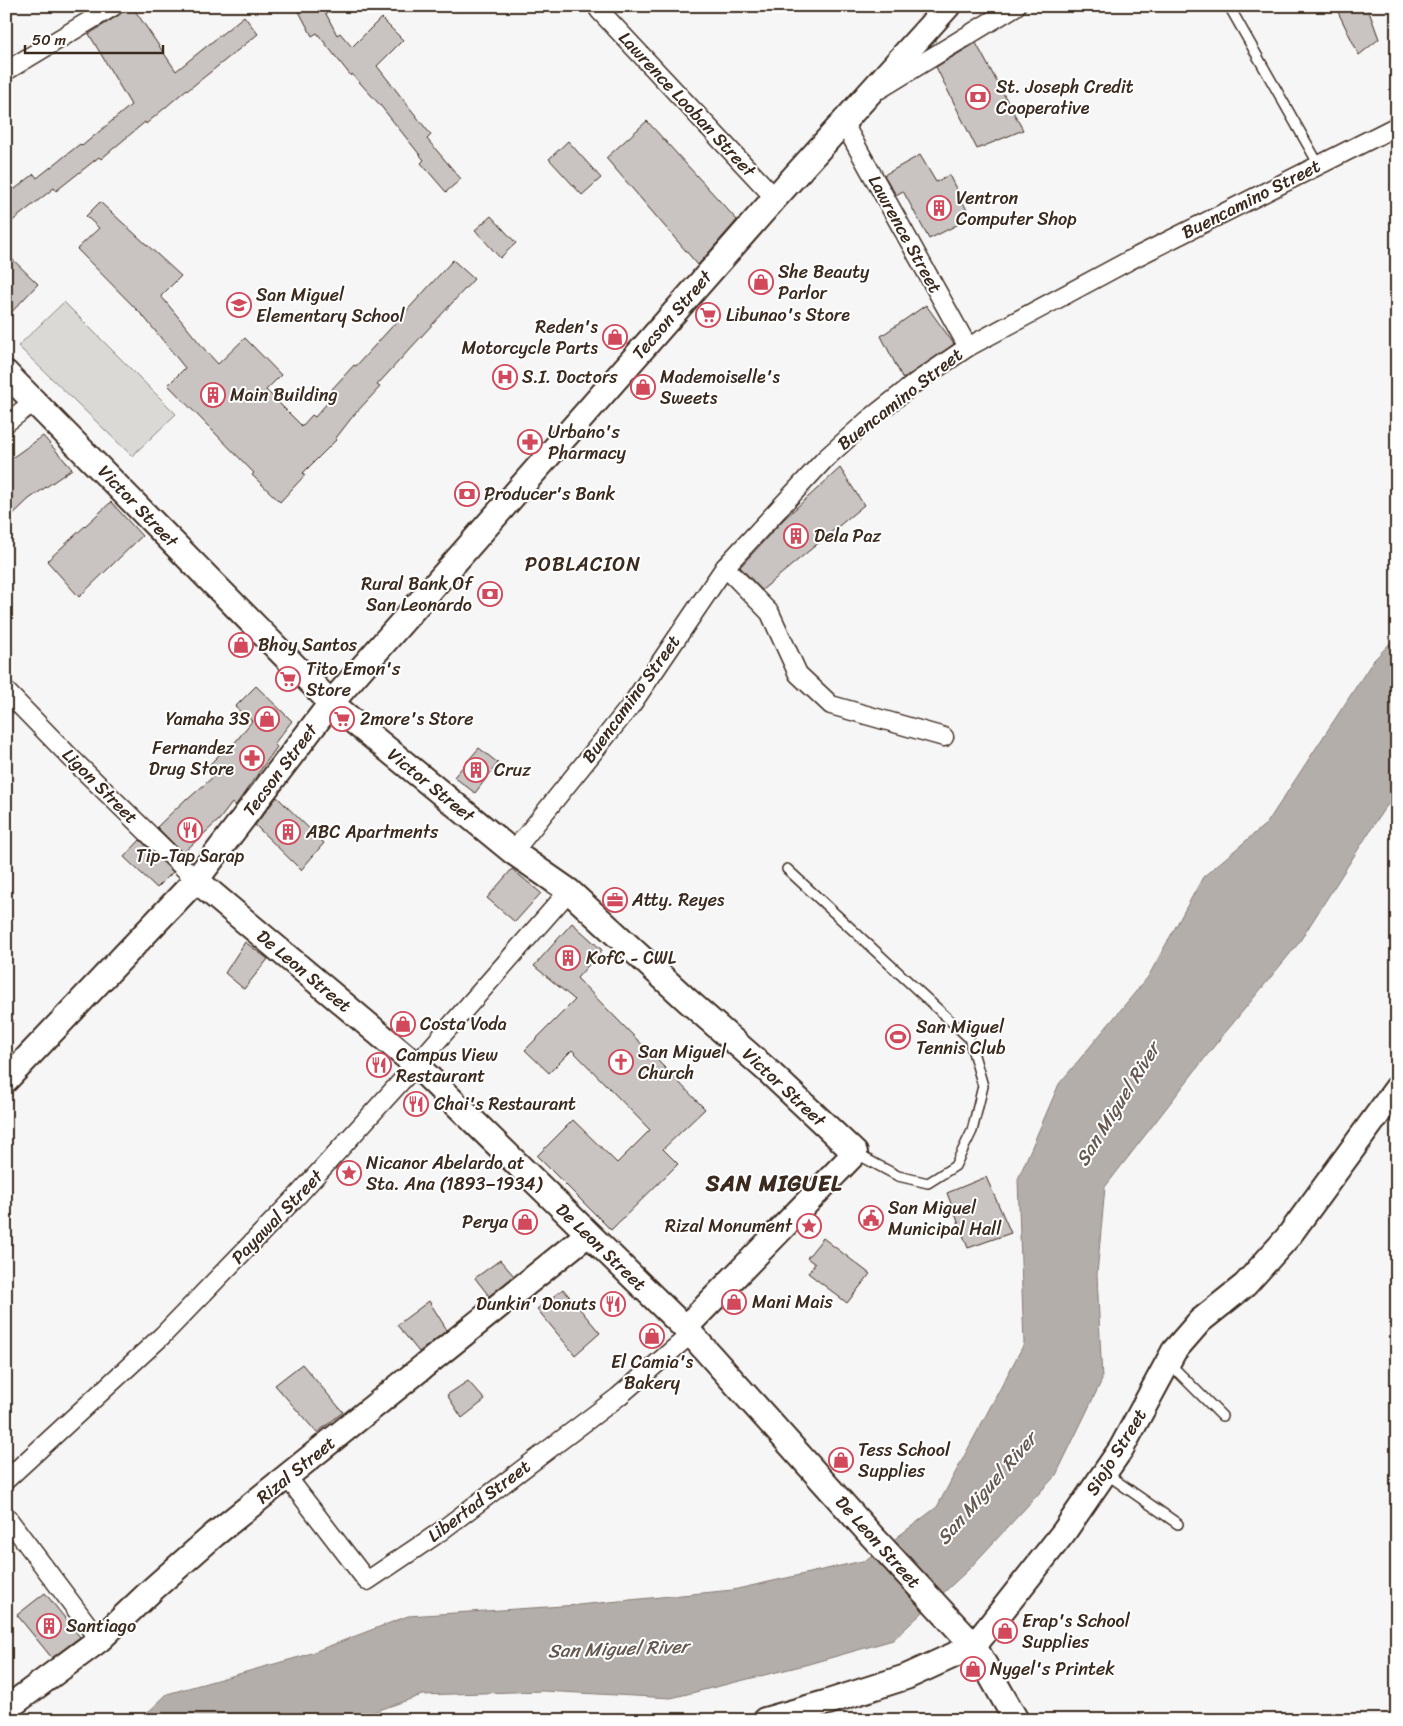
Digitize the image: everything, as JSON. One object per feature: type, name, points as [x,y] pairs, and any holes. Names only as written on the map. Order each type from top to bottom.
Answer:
[{"type":"main road","name":"Tecson Street","points":[[9,1070],[196,880],[331,703],[775,198],[948,6]]},
{"type":"main road","name":"Victor Street","points":[[6,373],[331,703],[513,852],[569,892],[768,1071],[855,1153]]},
{"type":"main road","name":"De Leon Street","points":[[196,880],[416,1065],[688,1331],[870,1535],[970,1642],[1016,1720]]},
{"type":"main road","name":"Siojo Street","points":[[765,1720],[906,1677],[970,1642],[1064,1532],[1121,1450],[1174,1351],[1200,1321],[1245,1285],[1288,1237],[1397,1088]]},
{"type":"main road","name":"Libertad Street","points":[[688,1331],[855,1153]]},
{"type":"main road","name":"Rizal Street","points":[[6,1709],[99,1640],[214,1535],[588,1234]]},
{"type":"street","points":[[6,71],[114,6]]},
{"type":"street","points":[[868,96],[1016,6]]},
{"type":"street","name":"Lawrence Looban Street","points":[[599,10],[775,198]]},
{"type":"street","name":"Lawrence Street","points":[[843,122],[968,346]]},
{"type":"street","name":"Buencamino Street","points":[[513,852],[632,704],[725,567],[825,459],[868,420],[915,383],[968,346],[1130,260],[1397,126]]},
{"type":"street","points":[[6,424],[35,401]]},
{"type":"street","points":[[725,567],[770,613],[798,674],[831,706],[944,737]]},
{"type":"street","name":"Ligon Street","points":[[6,690],[72,760],[196,880]]},
{"type":"street","name":"Payawal Street","points":[[6,1480],[164,1335],[299,1194],[569,892]]},
{"type":"street","name":"Libertad Street","points":[[287,1477],[368,1582],[437,1534],[618,1397],[688,1331]]},
{"type":"street","points":[[6,1516],[99,1640]]},
{"type":"lane","points":[[1229,6],[1319,165]]},
{"type":"lane","points":[[786,869],[969,1038],[983,1086],[972,1131],[954,1166],[928,1183],[898,1176],[855,1153]]},
{"type":"lane","points":[[1168,1362],[1222,1416]]},
{"type":"lane","points":[[1105,1472],[1178,1524]]},
{"type":"shaded area","points":[[64,302],[176,414],[132,456],[18,346]]},
{"type":"water","name":"San Miguel River","points":[[1397,636],[1397,793],[1382,812],[1298,944],[1215,1045],[1105,1187],[1097,1274],[1102,1380],[1056,1475],[968,1570],[893,1640],[805,1665],[671,1698],[543,1691],[422,1695],[351,1720],[140,1720],[167,1694],[303,1656],[408,1616],[578,1605],[733,1590],[867,1560],[937,1507],[1024,1344],[1018,1179],[1059,1084],[1148,977],[1203,877],[1267,823],[1373,661]]},
{"type":"building","points":[[129,6],[132,6],[176,71],[244,16],[258,34],[187,89],[146,124],[145,122],[101,159],[99,157],[56,191],[54,188],[6,226],[6,196],[34,174],[37,178],[80,144],[82,146],[131,105],[89,34],[119,15]]},
{"type":"building","points":[[296,6],[322,6],[337,35],[340,33],[352,47],[381,18],[403,40],[377,66],[431,135],[427,139],[461,179],[446,192],[421,163],[424,160],[380,105],[352,74],[351,76],[317,33],[312,36]]},
{"type":"building","points":[[1335,6],[1367,6],[1379,39],[1359,55]]},
{"type":"building","name":"St. Joseph Credit Cooperative","points":[[976,43],[1023,130],[977,149],[936,67]]},
{"type":"building","points":[[647,121],[737,220],[698,265],[606,158]]},
{"type":"building","points":[[568,141],[601,178],[582,195],[549,159]]},
{"type":"building","name":"Ventron Computer Shop","points":[[920,155],[936,182],[949,175],[971,218],[929,239],[903,191],[896,195],[884,175]]},
{"type":"building","points":[[100,202],[181,276],[161,296],[206,351],[218,364],[245,338],[281,375],[266,390],[302,426],[312,415],[315,417],[336,393],[332,389],[354,365],[356,366],[453,260],[474,279],[377,385],[380,387],[353,416],[337,439],[303,473],[305,475],[280,502],[252,475],[254,473],[168,385],[185,368],[144,317],[77,249],[99,228],[86,216]]},
{"type":"building","points":[[491,216],[516,243],[500,258],[475,230]]},
{"type":"building","points":[[6,253],[38,284],[6,318]]},
{"type":"building","points":[[926,305],[954,344],[903,379],[881,336]]},
{"type":"building","points":[[43,436],[72,469],[29,499],[6,521],[6,462]]},
{"type":"building","name":"Dela Paz","points":[[840,468],[864,505],[762,590],[740,567],[784,519]]},
{"type":"building","points":[[111,502],[142,536],[79,597],[47,561]]},
{"type":"building","points":[[256,686],[292,721],[274,744],[277,747],[235,806],[232,803],[219,820],[183,853],[157,827],[187,798],[213,777],[205,769],[227,747],[229,750],[252,721],[235,707]]},
{"type":"building","name":"Cruz","points":[[479,748],[498,763],[475,793],[454,777]]},
{"type":"building","name":"ABC Apartments","points":[[277,797],[324,843],[301,870],[255,825]]},
{"type":"building","points":[[140,840],[173,872],[157,888],[124,857]]},
{"type":"building","points":[[512,869],[541,893],[515,922],[487,898]]},
{"type":"building","points":[[572,923],[602,950],[577,978],[705,1109],[663,1149],[678,1164],[611,1230],[537,1156],[573,1120],[617,1163],[650,1130],[572,1050],[549,1073],[525,1050],[575,1000],[534,966]]},
{"type":"building","points":[[245,942],[268,959],[244,989],[225,973]]},
{"type":"building","points":[[986,1177],[1011,1233],[968,1248],[947,1193]]},
{"type":"building","points":[[823,1238],[870,1274],[847,1303],[808,1273],[815,1264],[807,1258]]},
{"type":"building","points":[[500,1260],[514,1276],[489,1296],[475,1278]]},
{"type":"building","points":[[563,1289],[600,1333],[575,1355],[537,1309]]},
{"type":"building","points":[[429,1301],[447,1330],[419,1352],[397,1325]]},
{"type":"building","points":[[302,1364],[343,1412],[317,1433],[275,1385]]},
{"type":"building","points":[[468,1381],[485,1400],[462,1418],[447,1395]]},
{"type":"building","name":"Santiago","points":[[45,1593],[80,1637],[52,1658],[17,1615]]},
{"type":"place","name":"St. Joseph Credit Cooperative","points":[[978,97]]},
{"type":"place","name":"Ventron Computer Shop","points":[[939,208]]},
{"type":"place","name":"She Beauty Parlor","points":[[761,282]]},
{"type":"place","name":"San Miguel Elementary School","points":[[239,305]]},
{"type":"place","name":"Libunao's Store","points":[[708,315]]},
{"type":"place","name":"Reden's Motorcycle Parts","points":[[615,337]]},
{"type":"place","name":"S.I. Doctors","points":[[505,377]]},
{"type":"place","name":"Mademoiselle's Sweets","points":[[643,387]]},
{"type":"place","name":"Main Building","points":[[213,395]]},
{"type":"place","name":"Urbano's Pharmacy","points":[[530,442]]},
{"type":"place","name":"Producer's Bank","points":[[467,494]]},
{"type":"place","name":"Dela Paz","points":[[796,536]]},
{"type":"place","name":"Rural Bank Of San Leonardo","points":[[490,594]]},
{"type":"place","name":"Bhoy Santos","points":[[241,645]]},
{"type":"place","name":"Tito Emon's Store","points":[[288,679]]},
{"type":"place","name":"Yamaha 3S","points":[[267,719]]},
{"type":"place","name":"2more's Store","points":[[342,719]]},
{"type":"place","name":"Fernandez Drug Store","points":[[252,758]]},
{"type":"place","name":"Cruz","points":[[476,770]]},
{"type":"place","name":"Tip-Tap Sarap","points":[[190,830]]},
{"type":"place","name":"ABC Apartments","points":[[288,832]]},
{"type":"place","name":"Atty. Reyes","points":[[615,900]]},
{"type":"place","name":"KofC - CWL","points":[[568,958]]},
{"type":"place","name":"Costa Voda","points":[[403,1024]]},
{"type":"place","name":"San Miguel Tennis Club","points":[[898,1037]]},
{"type":"place","name":"San Miguel Church","points":[[621,1062]]},
{"type":"place","name":"Campus View Restaurant","points":[[379,1065]]},
{"type":"place","name":"Chai's Restaurant","points":[[416,1104]]},
{"type":"place","name":"Nicanor Abelardo at Sta. Ana (1893–1934)","points":[[349,1173]]},
{"type":"place","name":"San Miguel Municipal Hall","points":[[871,1218]]},
{"type":"place","name":"Perya","points":[[525,1222]]},
{"type":"place","name":"Rizal Monument","points":[[809,1226]]},
{"type":"place","name":"Mani Mais","points":[[734,1302]]},
{"type":"place","name":"Dunkin' Donuts","points":[[613,1304]]},
{"type":"place","name":"El Camia's Bakery","points":[[652,1336]]},
{"type":"place","name":"Tess School Supplies","points":[[841,1460]]},
{"type":"place","name":"Santiago","points":[[49,1626]]},
{"type":"place","name":"Erap's School Supplies","points":[[1005,1631]]},
{"type":"place","name":"Nygel's Printek","points":[[973,1669]]},
{"type":"district","name":"POBLACION","points":[[583,564]]},
{"type":"district","name":"SAN MIGUEL","points":[[774,1183]]}]
